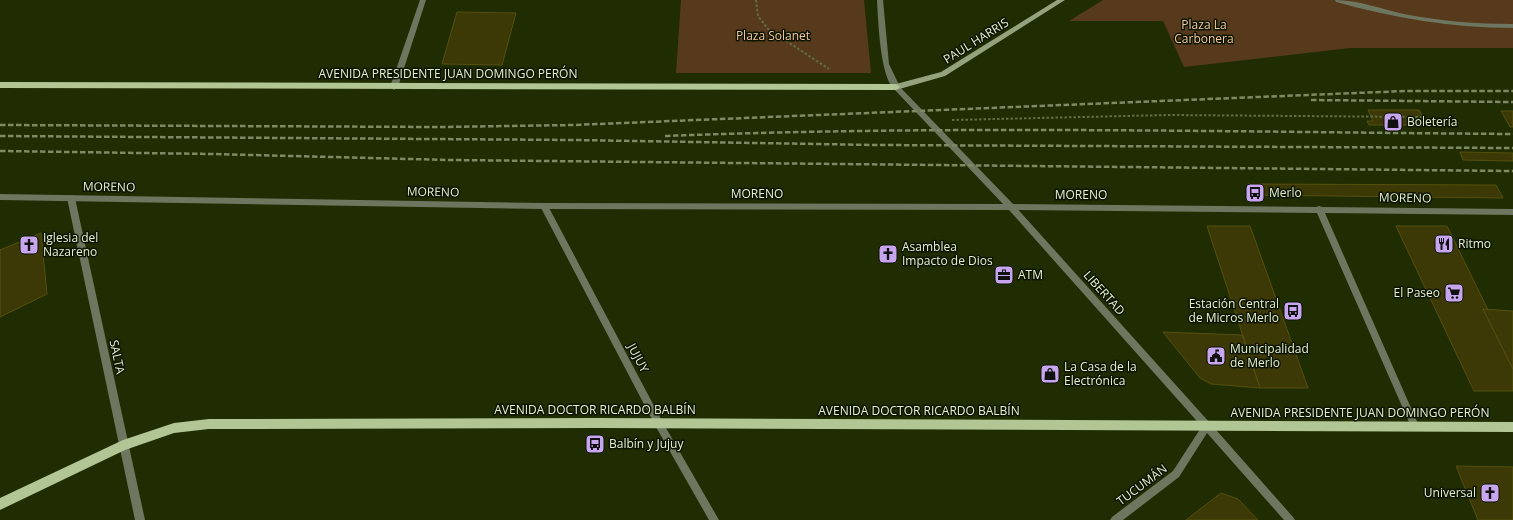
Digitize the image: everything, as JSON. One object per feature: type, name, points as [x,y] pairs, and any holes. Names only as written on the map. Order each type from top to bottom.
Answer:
[{"type":"main road","name":"PAUL HARRIS","points":[[896,87],[943,74],[1062,0]]},
{"type":"main road","name":"AVENIDA PRESIDENTE JUAN DOMINGO PERÓN","points":[[0,85],[896,87]]},
{"type":"main road","name":"AVENIDA DOCTOR RICARDO BALBÍN","points":[[0,504],[123,444],[174,428],[209,424],[1207,426]]},
{"type":"main road","name":"AVENIDA PRESIDENTE JUAN DOMINGO PERÓN","points":[[1207,426],[1513,427]]},
{"type":"street","points":[[394,87],[423,0]]},
{"type":"street","points":[[880,0],[886,64],[896,87]]},
{"type":"street","points":[[1338,0],[1376,11],[1416,18],[1458,24],[1513,26]]},
{"type":"street","name":"LIBERTAD","points":[[896,87],[1011,207],[1290,520]]},
{"type":"street","name":"MORENO","points":[[0,197],[544,206],[1011,207],[1513,212]]},
{"type":"street","name":"SALTA","points":[[71,198],[140,520]]},
{"type":"street","name":"JUJUY","points":[[544,206],[659,424],[714,520]]},
{"type":"street","points":[[1319,209],[1415,426]]},
{"type":"street","name":"TUCUMÁN","points":[[1115,520],[1176,474],[1207,426]]},
{"type":"path","points":[[756,0],[758,16],[768,29],[856,86]]},
{"type":"path","points":[[930,121],[1169,115],[1424,117]]},
{"type":"green space","name":"Plaza Solanet","points":[[681,0],[864,0],[871,73],[676,73]]},
{"type":"green space","name":"Plaza La Carbonera","points":[[1103,0],[1513,0],[1513,48],[1350,48],[1184,67],[1163,21],[1069,21]]},
{"type":"building","points":[[457,12],[516,13],[502,65],[442,64]]},
{"type":"building","points":[[1368,110],[1419,110],[1428,125],[1369,125],[1367,121],[1373,121]]},
{"type":"building","points":[[1501,111],[1513,111],[1513,127],[1510,127]]},
{"type":"building","points":[[1460,152],[1513,153],[1513,161],[1463,160]]},
{"type":"building","points":[[1248,184],[1496,185],[1503,198],[1252,195]]},
{"type":"building","points":[[1207,226],[1250,226],[1308,388],[1260,388]]},
{"type":"building","name":"El Paseo","points":[[1396,226],[1447,226],[1513,361],[1513,391],[1474,391]]},
{"type":"building","points":[[41,233],[47,294],[0,317],[0,250]]},
{"type":"building","points":[[1483,309],[1513,311],[1513,369]]},
{"type":"building","name":"Municipalidad de Merlo","points":[[1163,332],[1242,335],[1260,388],[1211,384],[1200,378]]},
{"type":"building","name":"Universal","points":[[1456,466],[1513,467],[1513,520],[1478,520]]},
{"type":"building","points":[[1221,493],[1238,499],[1258,520],[1186,520]]},
{"type":"railway","points":[[0,125],[440,127],[574,125],[1405,91],[1513,91]]},
{"type":"railway","points":[[1311,100],[1513,102]]},
{"type":"railway","points":[[665,136],[983,130],[1513,134]]},
{"type":"railway","points":[[0,136],[575,140],[876,145],[1513,148]]},
{"type":"railway","points":[[0,151],[212,154],[450,160],[1513,171]]},
{"type":"place","name":"Boletería","points":[[1393,122]]},
{"type":"place","name":"Merlo","points":[[1255,193]]},
{"type":"place","name":"Ritmo","points":[[1444,244]]},
{"type":"place","name":"Iglesia del Nazareno","points":[[29,245]]},
{"type":"place","name":"Asamblea Impacto de Dios","points":[[888,254]]},
{"type":"place","name":"ATM","points":[[1004,275]]},
{"type":"place","name":"El Paseo","points":[[1454,293]]},
{"type":"place","name":"Estación Central de Micros Merlo","points":[[1293,311]]},
{"type":"place","name":"Municipalidad de Merlo","points":[[1216,356]]},
{"type":"place","name":"La Casa de la Electrónica","points":[[1050,374]]},
{"type":"place","name":"Balbín y Jujuy","points":[[595,444]]},
{"type":"place","name":"Universal","points":[[1490,493]]}]
